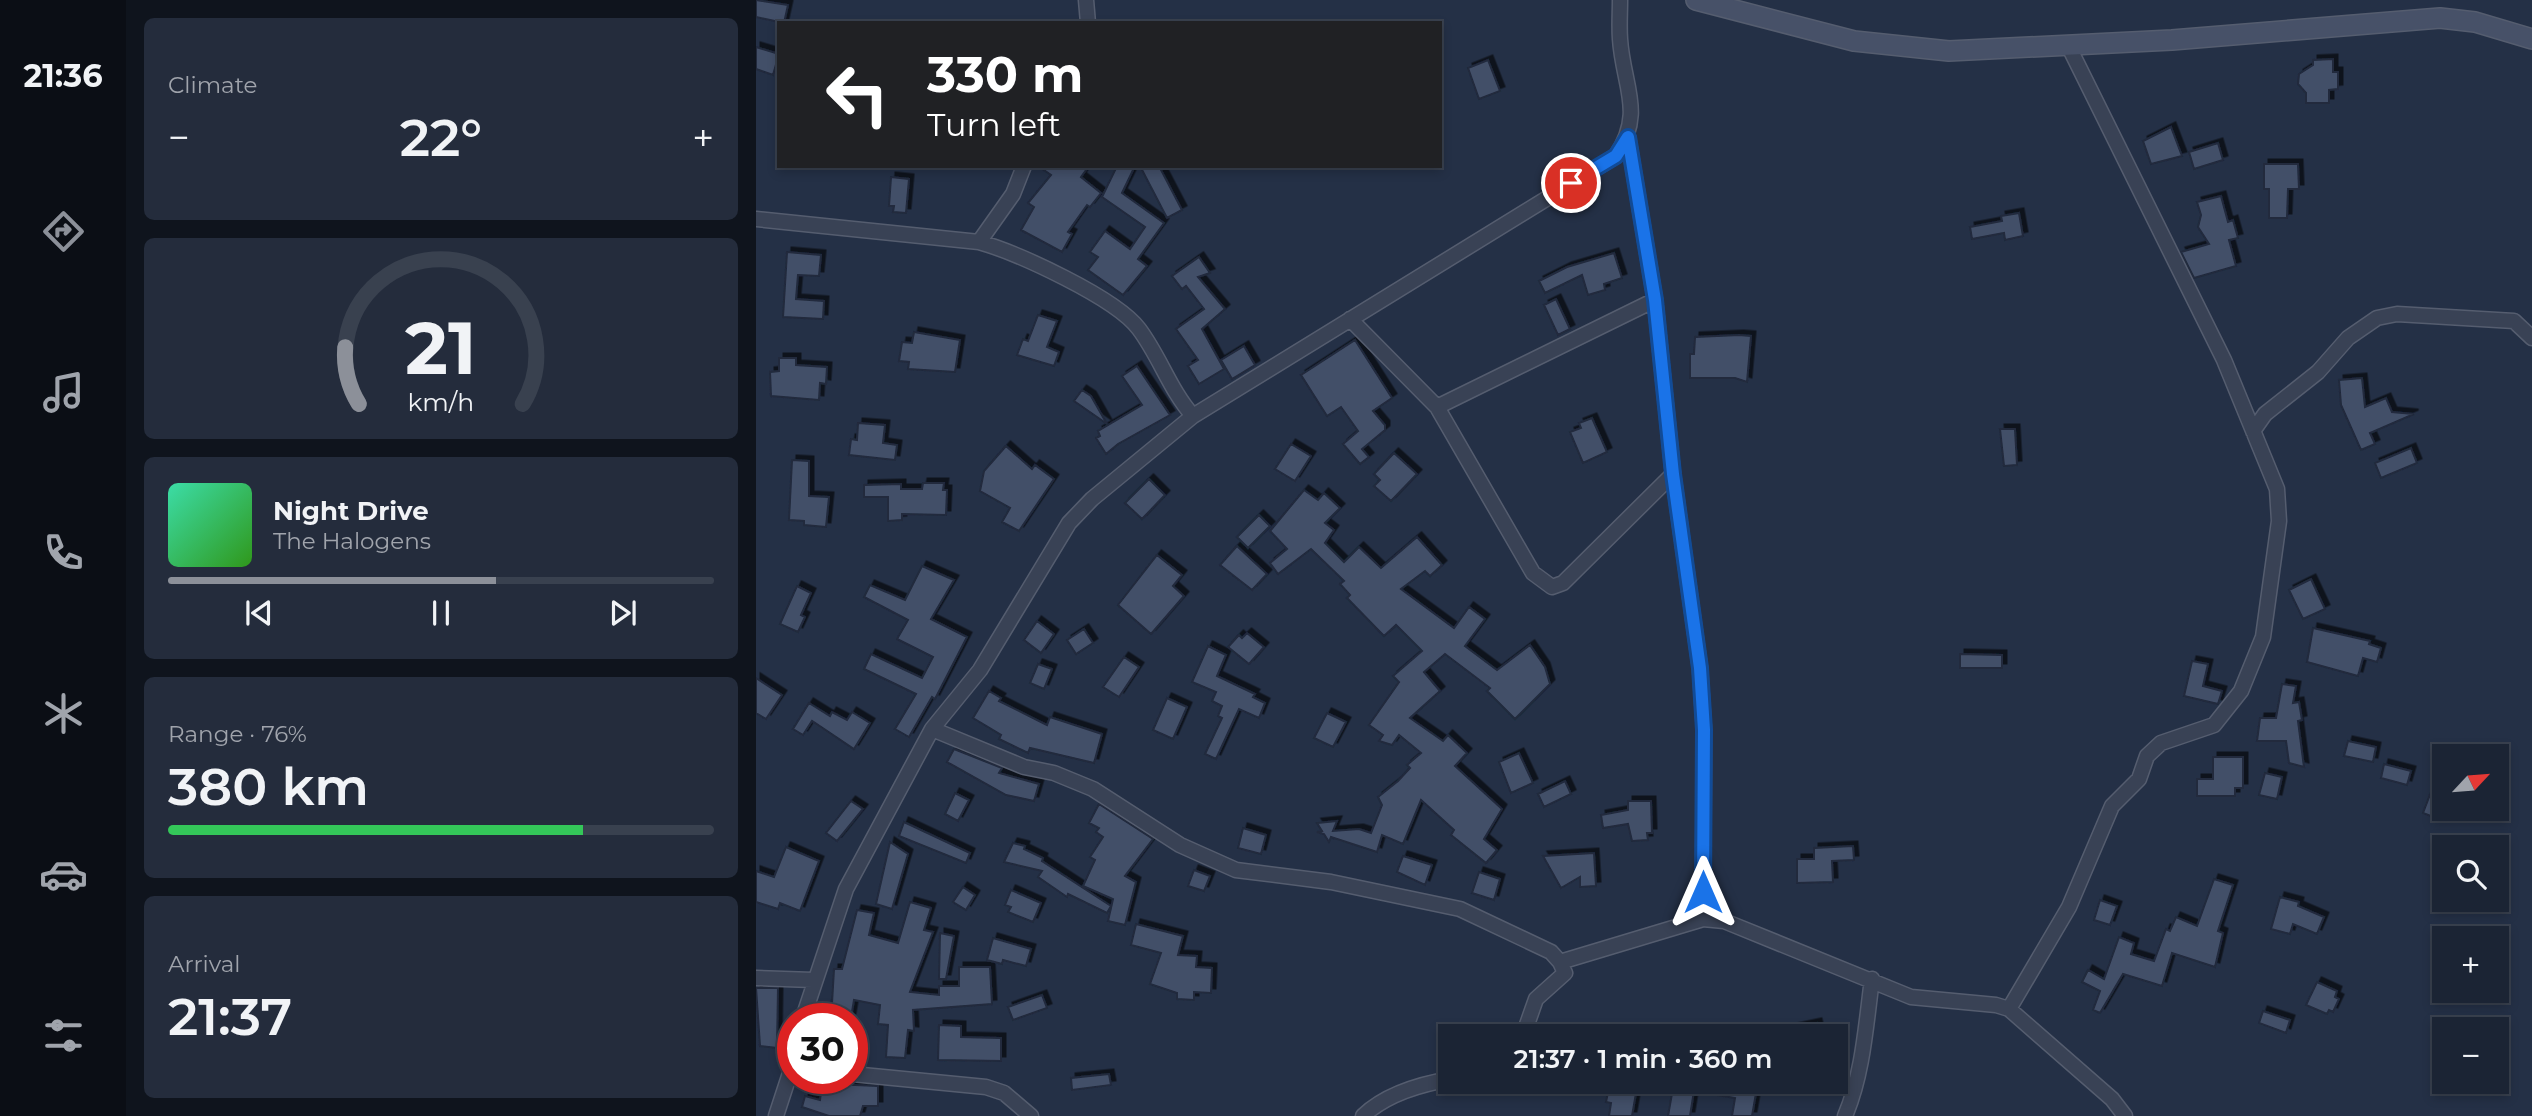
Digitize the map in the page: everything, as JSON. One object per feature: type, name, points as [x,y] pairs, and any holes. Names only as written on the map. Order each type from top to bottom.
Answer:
[{"type":"street","points":[[1086,0],[1088,21]]},
{"type":"street","points":[[1620,0],[1620,39],[1632,117],[1628,137],[1655,300],[1673,474],[1701,680],[1704,730],[1703,919]]},
{"type":"street","points":[[1696,0],[1854,41],[1949,51],[2070,47],[2440,18],[2476,22],[2532,39]]},
{"type":"street","points":[[2008,1009],[2069,907],[2112,806],[2139,779],[2147,756],[2161,743],[2214,725],[2241,691],[2263,637],[2279,521],[2277,489],[2224,360],[2070,47]]},
{"type":"street","points":[[807,1003],[846,889],[932,729],[980,670],[1069,523],[1093,499],[1193,416],[1616,156],[1628,137]]},
{"type":"street","points":[[979,242],[1013,194],[1023,168]]},
{"type":"street","points":[[756,219],[979,242],[1011,252],[1104,301],[1129,319],[1144,337],[1177,398],[1193,416]]},
{"type":"street","points":[[1437,407],[1655,300]]},
{"type":"street","points":[[2253,430],[2265,414],[2318,372],[2348,338],[2377,318],[2397,314],[2514,321],[2532,338]]},
{"type":"street","points":[[1350,318],[1437,407],[1533,573],[1552,587],[1563,583],[1673,474]]},
{"type":"street","points":[[932,729],[1024,767],[1054,773],[1093,789],[1180,845],[1236,870],[1331,881],[1460,909],[1551,952],[1560,962],[1564,974],[1536,999],[1527,1024]]},
{"type":"street","points":[[1560,962],[1703,919],[1724,921],[1911,997],[1996,1005],[2008,1009],[2112,1099],[2126,1116]]},
{"type":"street","points":[[756,978],[813,980]]},
{"type":"street","points":[[1844,1116],[1852,1099],[1860,1061],[1872,979]]},
{"type":"street","points":[[868,1076],[986,1087],[1004,1093],[1021,1104],[1031,1116]]},
{"type":"street","points":[[1363,1116],[1371,1108],[1426,1083],[1438,1081]]},
{"type":"street","points":[[776,1116],[783,1094]]},
{"type":"building","points":[[756,0],[788,5],[784,21],[756,17]]},
{"type":"building","points":[[756,47],[777,53],[773,75],[756,69]]},
{"type":"building","points":[[2333,59],[2333,72],[2338,72],[2338,89],[2329,90],[2329,103],[2306,103],[2306,93],[2298,84],[2299,74],[2313,65],[2313,60]]},
{"type":"building","points":[[1488,60],[1500,91],[1479,99],[1468,68]]},
{"type":"building","points":[[2171,127],[2182,156],[2151,164],[2143,141]]},
{"type":"building","points":[[2218,143],[2223,160],[2194,169],[2189,152]]},
{"type":"building","points":[[2264,164],[2298,164],[2299,189],[2288,189],[2287,218],[2269,218],[2269,189],[2264,189]]},
{"type":"building","points":[[1041,168],[1088,168],[1081,177],[1101,193],[1090,207],[1087,205],[1068,232],[1072,234],[1062,252],[1021,230],[1034,207],[1028,203],[1051,175]]},
{"type":"building","points":[[1116,168],[1134,168],[1122,193],[1164,223],[1138,259],[1147,266],[1123,295],[1088,270],[1098,257],[1090,252],[1105,231],[1130,249],[1145,227],[1102,197]]},
{"type":"building","points":[[1141,168],[1160,168],[1182,210],[1167,218]]},
{"type":"building","points":[[891,177],[909,179],[906,213],[893,212],[894,206],[889,206]]},
{"type":"building","points":[[2221,196],[2228,222],[2233,220],[2238,238],[2229,240],[2236,266],[2194,278],[2181,252],[2209,244],[2198,227],[2201,215],[2197,202]]},
{"type":"building","points":[[2019,213],[2023,236],[2005,240],[2004,233],[1972,239],[1970,227],[2002,221],[2001,216]]},
{"type":"building","points":[[787,252],[821,255],[819,276],[798,275],[796,299],[824,301],[823,319],[783,317]]},
{"type":"building","points":[[1614,253],[1622,278],[1604,284],[1605,290],[1588,295],[1582,275],[1545,293],[1539,281],[1567,267]]},
{"type":"building","points":[[1199,257],[1210,273],[1198,277],[1225,309],[1202,329],[1224,369],[1199,384],[1188,366],[1198,360],[1176,329],[1204,309],[1186,286],[1182,289],[1172,276]]},
{"type":"building","points":[[1556,299],[1570,329],[1558,335],[1544,305]]},
{"type":"building","points":[[1038,315],[1057,321],[1047,347],[1059,352],[1054,366],[1017,355],[1023,339],[1028,341]]},
{"type":"building","points":[[914,332],[960,340],[955,372],[908,369],[909,362],[899,361],[902,342],[912,343]]},
{"type":"building","points":[[1751,336],[1747,382],[1735,378],[1690,378],[1690,354],[1694,354],[1695,337]]},
{"type":"building","points":[[1355,340],[1392,398],[1373,411],[1385,425],[1385,430],[1362,449],[1369,457],[1360,464],[1343,444],[1358,431],[1341,407],[1327,416],[1301,375]]},
{"type":"building","points":[[1244,346],[1255,365],[1232,379],[1221,360]]},
{"type":"building","points":[[779,358],[796,358],[796,365],[827,367],[826,384],[820,383],[819,400],[771,396],[770,372],[779,371]]},
{"type":"building","points":[[1137,366],[1170,415],[1118,444],[1106,454],[1096,438],[1100,436],[1098,431],[1142,405],[1122,376]]},
{"type":"building","points":[[2362,378],[2365,407],[2386,398],[2392,412],[2414,414],[2370,433],[2375,444],[2361,450],[2341,405],[2339,380]]},
{"type":"building","points":[[1082,390],[1091,396],[1107,424],[1074,401]]},
{"type":"building","points":[[1592,418],[1607,452],[1583,463],[1570,432],[1581,428],[1579,423]]},
{"type":"building","points":[[858,423],[885,425],[883,443],[897,445],[895,460],[849,455],[851,439],[857,440]]},
{"type":"building","points":[[2000,429],[2015,429],[2017,465],[2004,466]]},
{"type":"building","points":[[1291,444],[1311,456],[1295,481],[1275,469]]},
{"type":"building","points":[[1006,446],[1032,469],[1035,465],[1054,479],[1019,531],[1002,522],[1010,508],[980,491],[984,471]]},
{"type":"building","points":[[2411,448],[2417,463],[2381,478],[2375,463]]},
{"type":"building","points":[[1394,453],[1417,474],[1391,501],[1374,486],[1380,480],[1374,474]]},
{"type":"building","points":[[792,460],[809,461],[809,496],[829,497],[826,527],[804,525],[804,521],[789,520]]},
{"type":"building","points":[[1149,479],[1165,495],[1142,519],[1125,503]]},
{"type":"building","points":[[923,483],[944,483],[943,490],[947,490],[946,515],[902,514],[902,520],[888,521],[888,497],[864,497],[864,485],[901,484],[901,489],[922,489]]},
{"type":"building","points":[[1304,490],[1318,500],[1324,493],[1340,508],[1325,523],[1334,530],[1325,543],[1344,562],[1359,547],[1381,568],[1417,537],[1442,565],[1430,576],[1425,571],[1401,589],[1454,628],[1469,607],[1485,619],[1465,646],[1497,670],[1530,645],[1545,667],[1550,684],[1515,719],[1487,691],[1490,688],[1445,654],[1424,672],[1440,691],[1410,718],[1443,741],[1448,735],[1467,753],[1455,766],[1502,809],[1484,839],[1497,850],[1486,863],[1451,835],[1454,830],[1421,800],[1403,844],[1382,835],[1377,852],[1331,837],[1329,842],[1324,834],[1317,832],[1322,831],[1317,823],[1337,821],[1333,831],[1359,829],[1371,833],[1382,805],[1378,797],[1398,781],[1410,768],[1407,765],[1421,753],[1399,735],[1392,745],[1379,741],[1383,735],[1369,725],[1399,682],[1393,676],[1422,651],[1396,625],[1384,636],[1347,598],[1350,595],[1340,584],[1344,581],[1311,549],[1278,574],[1270,563],[1287,549],[1270,531]]},
{"type":"building","points":[[1259,515],[1270,526],[1248,548],[1237,537]]},
{"type":"building","points":[[1237,546],[1267,574],[1252,590],[1220,565]]},
{"type":"building","points":[[1157,555],[1182,575],[1173,586],[1184,596],[1151,634],[1118,605]]},
{"type":"building","points":[[922,566],[954,580],[931,619],[967,637],[935,699],[932,697],[909,737],[895,729],[916,694],[864,669],[871,654],[922,678],[933,657],[897,639],[908,620],[864,597],[870,585],[905,600]]},
{"type":"building","points":[[2311,579],[2325,609],[2303,619],[2289,590]]},
{"type":"building","points":[[797,586],[811,593],[801,615],[805,617],[798,632],[780,624]]},
{"type":"building","points":[[1037,621],[1054,634],[1041,653],[1024,640]]},
{"type":"building","points":[[2313,628],[2370,641],[2369,644],[2381,648],[2377,662],[2363,658],[2358,676],[2307,662]]},
{"type":"building","points":[[1084,629],[1093,643],[1076,654],[1067,640]]},
{"type":"building","points":[[1247,633],[1264,647],[1249,664],[1228,647],[1239,635],[1242,638]]},
{"type":"building","points":[[1208,646],[1226,655],[1217,676],[1255,694],[1253,697],[1265,703],[1259,718],[1239,709],[1216,759],[1205,754],[1222,718],[1218,716],[1222,706],[1212,701],[1216,692],[1192,682]]},
{"type":"building","points":[[1960,654],[2002,655],[2002,668],[1960,668]]},
{"type":"building","points":[[1124,657],[1139,667],[1119,697],[1103,687]]},
{"type":"building","points":[[2192,661],[2208,664],[2203,686],[2222,691],[2218,704],[2184,696]]},
{"type":"building","points":[[1038,664],[1052,669],[1044,689],[1030,683]]},
{"type":"building","points":[[756,678],[782,695],[766,719],[756,713]]},
{"type":"building","points":[[2282,684],[2296,686],[2293,703],[2299,702],[2302,720],[2298,721],[2304,767],[2289,763],[2286,741],[2257,741],[2260,718],[2276,718]]},
{"type":"building","points":[[989,691],[1001,698],[999,701],[1047,725],[1050,717],[1102,734],[1094,763],[1030,748],[1028,753],[999,739],[1001,735],[973,718]]},
{"type":"building","points":[[1167,698],[1187,707],[1173,739],[1153,730]]},
{"type":"building","points":[[809,703],[830,716],[832,712],[847,720],[852,712],[870,723],[854,749],[812,721],[803,735],[793,729]]},
{"type":"building","points":[[1327,713],[1346,722],[1333,747],[1314,738]]},
{"type":"building","points":[[2348,741],[2376,747],[2373,762],[2344,756]]},
{"type":"building","points":[[954,749],[1002,768],[999,773],[1039,784],[1034,801],[1006,795],[947,762]]},
{"type":"building","points":[[1519,753],[1533,783],[1511,793],[1499,762]]},
{"type":"building","points":[[2213,757],[2243,757],[2243,788],[2235,788],[2235,796],[2197,796],[2197,779],[2213,779]]},
{"type":"building","points":[[2384,764],[2411,771],[2407,785],[2381,778]]},
{"type":"building","points":[[2265,773],[2282,777],[2277,799],[2259,795]]},
{"type":"building","points":[[1565,781],[1571,794],[1544,807],[1538,794]]},
{"type":"building","points":[[2432,789],[2432,816],[2423,813]]},
{"type":"building","points":[[955,793],[969,800],[958,821],[945,814]]},
{"type":"building","points":[[851,801],[863,809],[837,841],[826,833]]},
{"type":"building","points":[[1628,801],[1651,801],[1652,833],[1647,833],[1648,840],[1632,841],[1628,824],[1603,828],[1601,815],[1628,810]]},
{"type":"building","points":[[1099,804],[1153,839],[1125,876],[1136,882],[1125,925],[1108,921],[1113,899],[1083,886],[1095,860],[1090,857],[1103,837],[1096,832],[1099,828],[1089,823]]},
{"type":"building","points":[[904,822],[970,853],[966,863],[899,836]]},
{"type":"building","points":[[1243,828],[1266,835],[1261,854],[1238,848]]},
{"type":"building","points":[[890,842],[908,854],[892,909],[876,904]]},
{"type":"building","points":[[1013,843],[1025,846],[1024,849],[1043,858],[1042,861],[1111,906],[1107,913],[1068,894],[1067,897],[1038,877],[1042,871],[1004,862]]},
{"type":"building","points":[[1853,846],[1854,860],[1832,861],[1833,882],[1797,883],[1797,859],[1814,859],[1814,848]]},
{"type":"building","points":[[786,847],[819,861],[800,911],[780,903],[778,909],[756,902],[756,871],[774,877]]},
{"type":"building","points":[[1594,853],[1596,886],[1580,887],[1580,877],[1561,888],[1543,856]]},
{"type":"building","points":[[1403,856],[1432,865],[1425,885],[1397,872]]},
{"type":"building","points":[[1194,870],[1210,876],[1204,891],[1188,886]]},
{"type":"building","points":[[1479,872],[1500,879],[1494,900],[1472,893]]},
{"type":"building","points":[[2214,879],[2233,885],[2218,931],[2223,933],[2215,967],[2172,953],[2162,986],[2123,974],[2100,1013],[2093,1010],[2100,991],[2082,982],[2088,970],[2104,979],[2119,937],[2134,943],[2131,954],[2154,961],[2166,929],[2170,931],[2176,917],[2197,926]]},
{"type":"building","points":[[963,887],[975,895],[966,910],[953,902]]},
{"type":"building","points":[[1011,890],[1041,903],[1033,922],[1008,912],[1011,907],[1005,905]]},
{"type":"building","points":[[2280,897],[2299,902],[2298,906],[2324,917],[2317,934],[2293,924],[2290,934],[2271,929]]},
{"type":"building","points":[[2100,900],[2117,906],[2110,925],[2094,920]]},
{"type":"building","points":[[910,902],[931,908],[924,930],[933,932],[910,992],[939,995],[939,986],[959,986],[959,967],[990,967],[992,1004],[913,1010],[914,1031],[908,1030],[905,1058],[886,1057],[888,1025],[878,1024],[880,1005],[854,1000],[854,1003],[832,1003],[834,969],[842,969],[857,910],[874,913],[869,935],[898,943]]},
{"type":"building","points":[[1136,924],[1183,936],[1178,955],[1197,956],[1196,967],[1212,968],[1211,993],[1194,992],[1194,1000],[1177,999],[1177,993],[1150,984],[1161,953],[1131,945]]},
{"type":"building","points":[[940,933],[954,936],[946,979],[939,979]]},
{"type":"building","points":[[993,938],[1031,949],[1026,966],[1003,960],[1002,964],[987,960]]},
{"type":"building","points":[[2317,982],[2337,991],[2335,997],[2339,999],[2333,1012],[2329,1010],[2327,1014],[2306,1005]]},
{"type":"building","points":[[756,988],[778,988],[777,1048],[760,1046]]},
{"type":"building","points":[[1042,995],[1047,1008],[1013,1020],[1008,1007]]},
{"type":"building","points":[[2263,1011],[2290,1020],[2286,1033],[2259,1023]]},
{"type":"building","points":[[939,1025],[961,1026],[961,1037],[1001,1038],[1001,1061],[938,1060]]},
{"type":"building","points":[[1109,1074],[1111,1085],[1072,1090],[1071,1078]]},
{"type":"building","points":[[868,1086],[878,1086],[878,1106],[863,1106],[860,1116],[829,1116],[802,1107],[805,1096],[820,1100],[821,1094],[868,1094]]},
{"type":"building","points":[[1608,1094],[1636,1094],[1632,1116],[1609,1116],[1611,1103],[1606,1102]]},
{"type":"building","points":[[1672,1094],[1694,1094],[1690,1116],[1668,1116]]},
{"type":"building","points":[[1712,1094],[1756,1094],[1752,1116],[1732,1116],[1735,1098]]},
{"type":"route","points":[[1571,183],[1616,156],[1628,137],[1655,300],[1673,474],[1700,668],[1704,730],[1703,892]]}]
